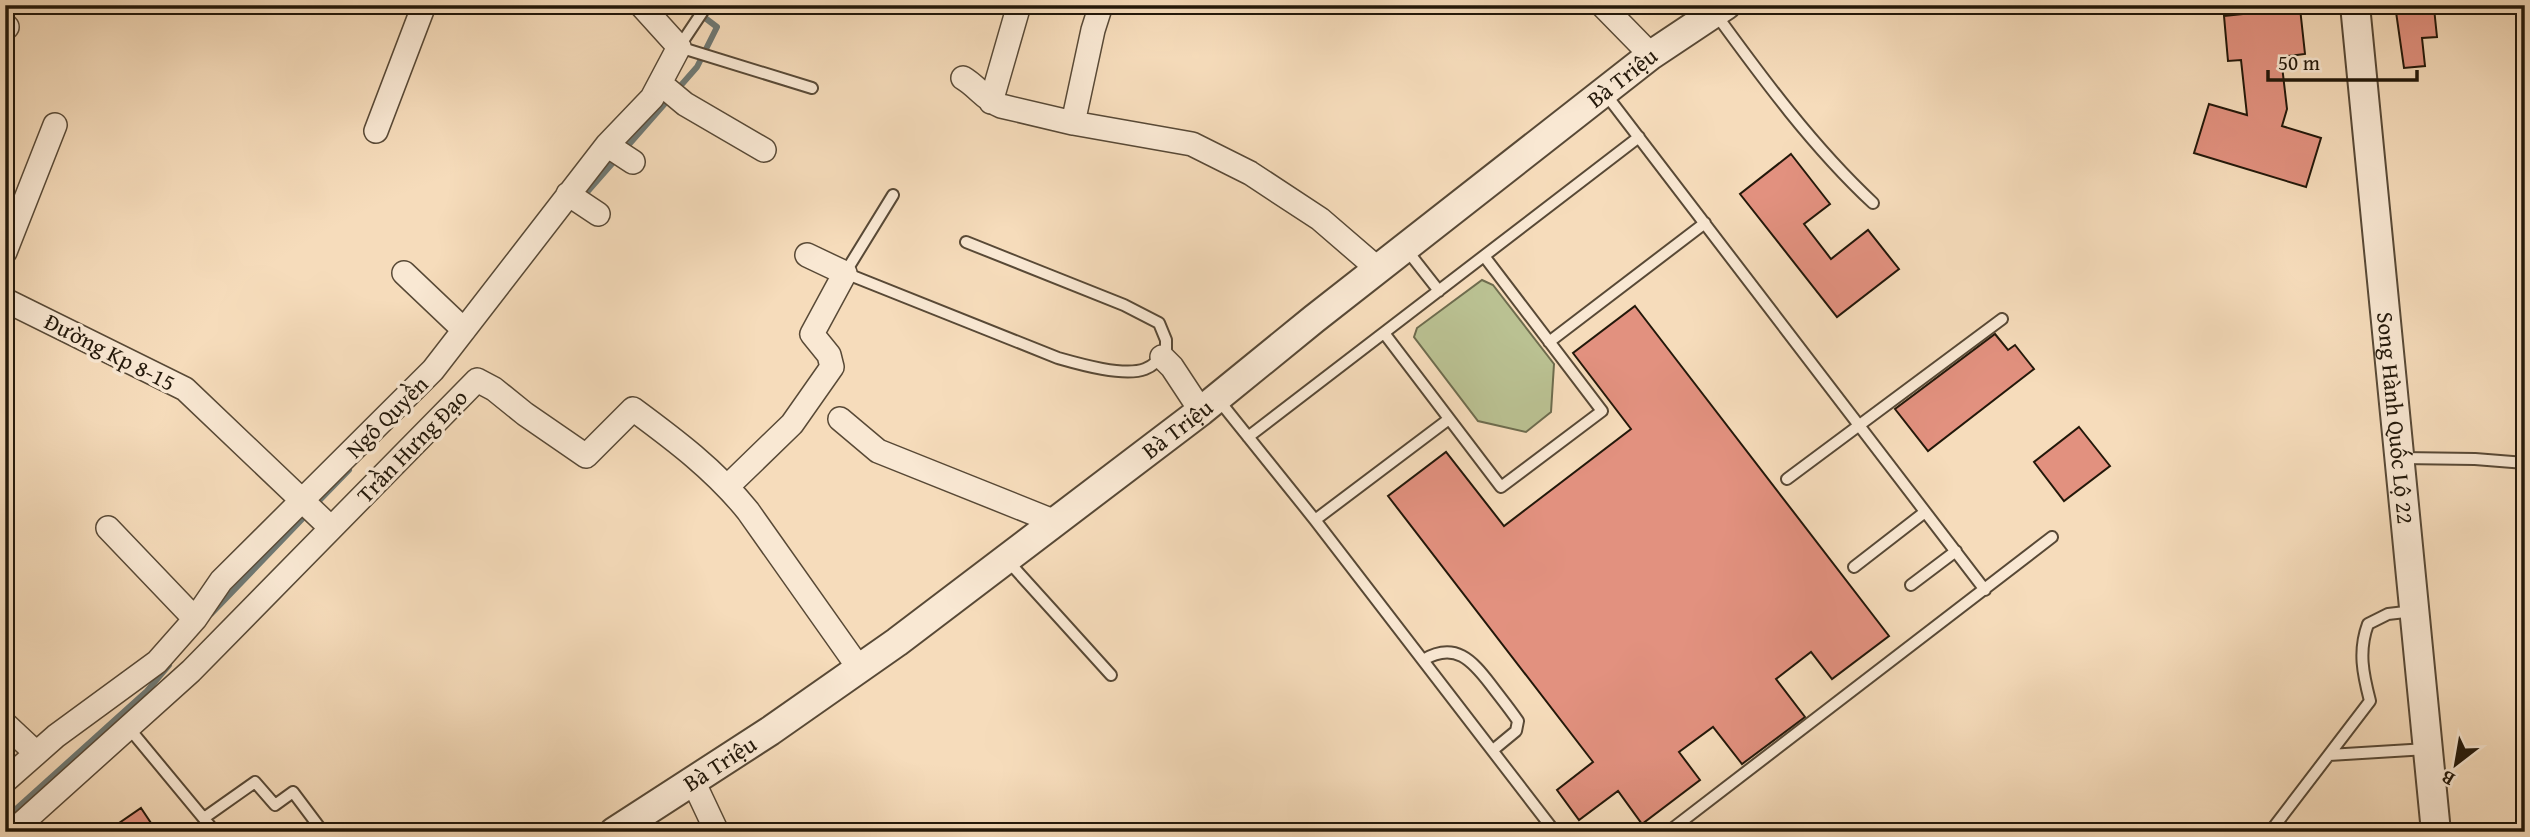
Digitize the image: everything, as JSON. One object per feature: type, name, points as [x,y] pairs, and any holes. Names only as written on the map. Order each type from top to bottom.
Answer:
[{"type":"street","points":[[376,131],[424,5]]},
{"type":"street","points":[[641,5],[680,47]]},
{"type":"street","points":[[990,102],[1019,5]]},
{"type":"street","points":[[1073,123],[1101,5]]},
{"type":"street","points":[[1601,5],[1651,55]]},
{"type":"street","name":"Song Hành Quốc Lộ 22","points":[[2355,5],[2436,832]]},
{"type":"street","name":"Bà Triệu","points":[[614,832],[770,731],[897,642],[1209,405],[1651,55],[1720,9]]},
{"type":"street","name":"Ngô Quyền","points":[[5,781],[56,736],[157,662],[195,619],[221,581],[433,370],[464,330],[582,204],[609,147],[663,87],[680,47]]},
{"type":"street","points":[[963,78],[973,83],[990,102],[1001,107],[1192,144],[1250,173],[1320,219],[1378,269]]},
{"type":"street","points":[[663,87],[685,104],[764,150]]},
{"type":"street","points":[[5,252],[55,125]]},
{"type":"street","points":[[609,147],[633,162]]},
{"type":"street","points":[[728,486],[792,424],[830,373],[832,363],[829,355],[812,334],[845,273],[807,255]]},
{"type":"street","points":[[404,273],[464,330]]},
{"type":"street","name":"Đường Kp 8-15","points":[[5,300],[185,389],[331,528]]},
{"type":"street","points":[[1161,357],[1209,405]]},
{"type":"street","name":"Trần Hưng Đạo","points":[[12,832],[191,671],[477,380],[494,388],[525,414],[586,456],[633,409],[692,453],[728,486],[859,668]]},
{"type":"street","points":[[840,419],[878,451],[1053,521]]},
{"type":"street","points":[[108,528],[195,619]]},
{"type":"street","points":[[5,724],[36,753]]},
{"type":"street","points":[[693,781],[717,832]]},
{"type":"lane","points":[[706,5],[680,47],[812,89]]},
{"type":"lane","points":[[1720,9],[1766,82],[1830,159],[1873,203]]},
{"type":"lane","points":[[1604,92],[1985,590]]},
{"type":"lane","points":[[1248,436],[1639,137]]},
{"type":"lane","points":[[893,195],[845,273],[1058,358],[1091,368],[1126,371],[1145,369],[1161,357],[1167,348],[1159,323],[1124,306],[966,242]]},
{"type":"lane","points":[[1549,342],[1705,223]]},
{"type":"lane","points":[[1406,248],[1438,291]]},
{"type":"lane","points":[[1384,333],[1501,487],[1602,411],[1484,256]]},
{"type":"lane","points":[[1787,479],[2002,319]]},
{"type":"lane","points":[[1209,405],[1248,436],[1555,832]]},
{"type":"lane","points":[[1315,520],[1449,419]]},
{"type":"lane","points":[[2399,458],[2525,463]]},
{"type":"lane","points":[[1854,567],[1925,512]]},
{"type":"lane","points":[[1668,832],[2052,537]]},
{"type":"lane","points":[[1911,585],[1956,551]]},
{"type":"lane","points":[[1005,558],[1111,674]]},
{"type":"lane","points":[[2270,832],[2370,701],[2362,666],[2363,638],[2368,624],[2388,614],[2414,611]]},
{"type":"lane","points":[[1423,660],[1432,654],[1451,652],[1462,655],[1478,668],[1518,721],[1516,730],[1493,750]]},
{"type":"lane","points":[[128,727],[215,832]]},
{"type":"lane","points":[[2329,755],[2428,750]]},
{"type":"lane","points":[[204,818],[255,782],[275,805],[293,792],[324,832]]},
{"type":"green space","points":[[1482,280],[1493,285],[1554,364],[1551,412],[1526,432],[1478,421],[1414,337],[1417,328]]},
{"type":"building","points":[[2300,8],[2305,54],[2281,57],[2287,109],[2282,126],[2321,138],[2306,187],[2194,153],[2209,104],[2247,115],[2241,60],[2228,61],[2224,16]]},
{"type":"building","points":[[2434,8],[2437,37],[2422,38],[2425,66],[2404,68],[2396,12]]},
{"type":"building","points":[[1791,154],[1830,204],[1804,224],[1831,259],[1868,230],[1899,269],[1837,317],[1740,194]]},
{"type":"building","points":[[1635,306],[1889,636],[1832,679],[1811,652],[1776,679],[1805,717],[1742,764],[1713,727],[1679,752],[1700,780],[1642,824],[1618,791],[1579,820],[1557,790],[1593,762],[1388,496],[1446,452],[1504,526],[1631,429],[1573,353]]},
{"type":"building","points":[[1995,334],[2008,350],[2015,345],[2034,369],[1928,451],[1895,409]]},
{"type":"building","points":[[2079,427],[2110,466],[2064,501],[2034,462]]},
{"type":"building","points":[[141,808],[157,832],[106,832]]},
{"type":"waterway","points":[[581,199],[697,67],[717,27],[688,5]]},
{"type":"waterway","points":[[315,505],[349,470]]},
{"type":"waterway","points":[[211,614],[308,513]]},
{"type":"waterway","points":[[5,819],[147,691],[169,665]]}]
